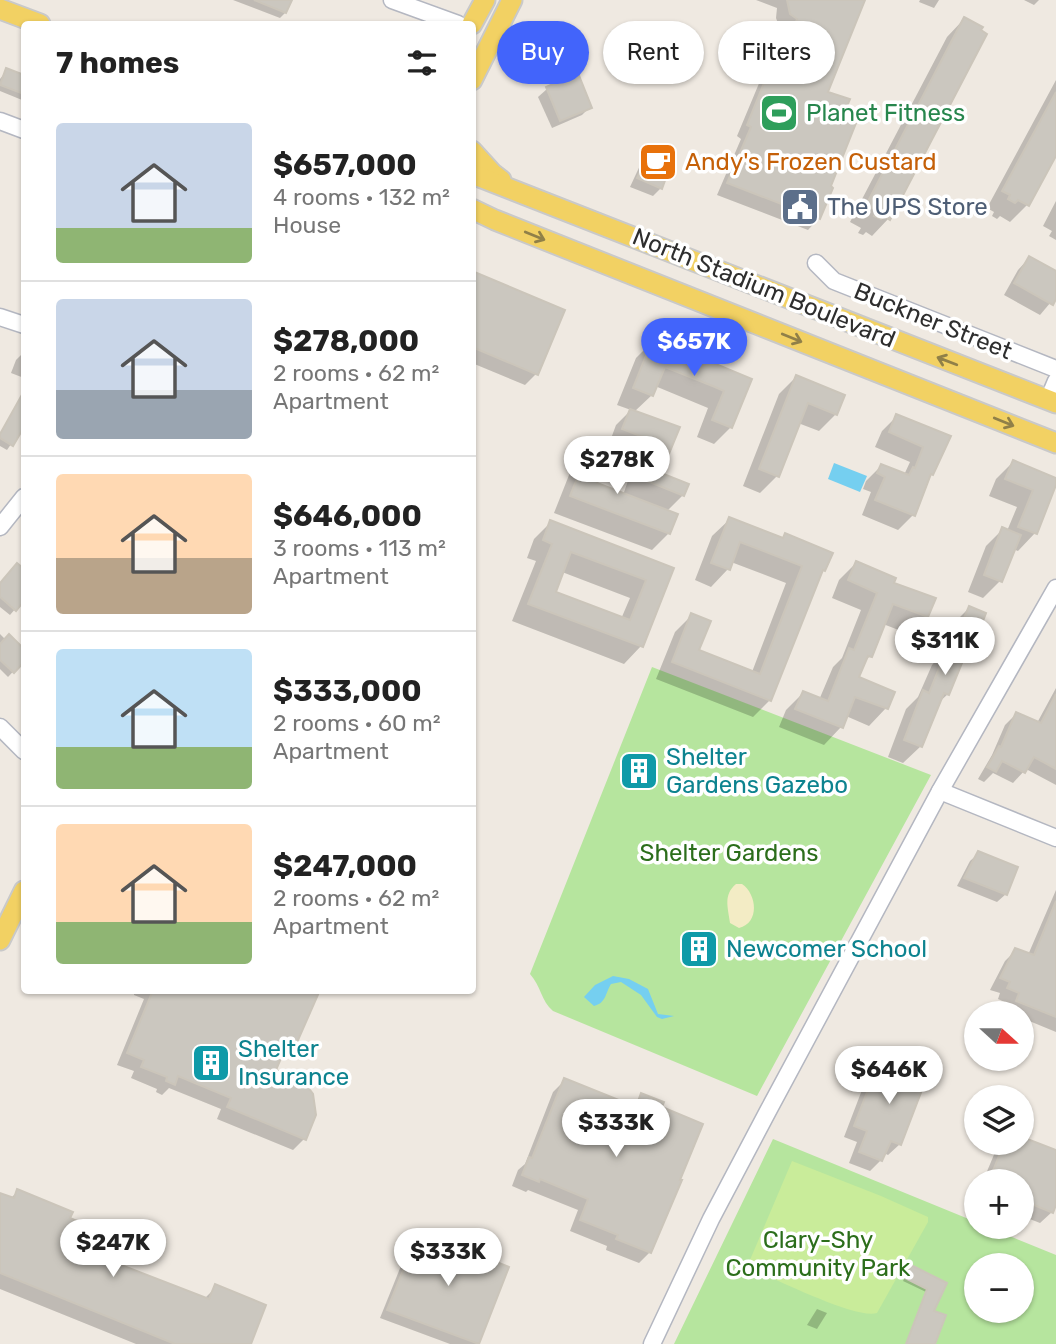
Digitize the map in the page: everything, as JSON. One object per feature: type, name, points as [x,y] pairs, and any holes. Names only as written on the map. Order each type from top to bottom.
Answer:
[{"type":"main road","points":[[474,21],[485,0]]},
{"type":"main road","points":[[476,72],[512,0]]},
{"type":"main road","points":[[0,9],[32,21]]},
{"type":"main road","points":[[476,155],[492,173],[513,188]]},
{"type":"main road","name":"North Stadium Boulevard","points":[[476,175],[1052,401]]},
{"type":"main road","name":"North Stadium Boulevard","points":[[476,211],[1056,443]]},
{"type":"main road","points":[[476,217],[495,220]]},
{"type":"main road","points":[[2,933],[21,897]]},
{"type":"street","points":[[392,0],[450,21]]},
{"type":"street","points":[[0,121],[21,129]]},
{"type":"street","name":"Buckner Street","points":[[816,264],[834,281],[1056,369]]},
{"type":"street","points":[[0,317],[21,324]]},
{"type":"street","points":[[1052,401],[1056,381]]},
{"type":"street","points":[[0,527],[21,501]]},
{"type":"street","points":[[652,1344],[711,1219],[768,1111],[940,792],[1056,588]]},
{"type":"street","points":[[0,727],[21,748]]},
{"type":"street","points":[[940,792],[1056,838]]},
{"type":"green space","name":"Shelter Gardens","points":[[652,667],[931,775],[757,1096],[553,1011],[530,974]]},
{"type":"green space","name":"Clary-Shy Community Park","points":[[773,1139],[964,1217],[964,1239],[1017,1239],[1056,1255],[1056,1344],[674,1344]]},
{"type":"green space","points":[[792,1161],[928,1217],[928,1222],[877,1313],[851,1310],[833,1304],[747,1267]]},
{"type":"sand","points":[[736,884],[742,884],[751,894],[754,908],[750,920],[739,928],[730,923],[728,907],[729,892]]},
{"type":"water","points":[[834,463],[867,476],[860,492],[828,479]]},
{"type":"water","points":[[613,976],[629,979],[648,989],[658,1014],[674,1016],[662,1019],[657,1017],[641,995],[621,982],[611,984],[598,1005],[594,1006],[584,997],[595,985]]},
{"type":"building","points":[[254,0],[292,0],[286,13]]},
{"type":"building","points":[[787,0],[865,0],[835,75],[835,21],[796,21],[790,14]]},
{"type":"building","points":[[964,17],[983,27],[981,30],[987,34],[890,220],[884,216],[881,219],[874,216],[877,210],[866,205]]},
{"type":"building","points":[[6,68],[21,74],[21,93],[0,85]]},
{"type":"building","points":[[553,84],[582,84],[592,108],[560,121],[546,87]]},
{"type":"building","points":[[764,84],[831,84],[828,92],[850,99],[842,118],[856,123],[820,219],[727,183],[751,127],[747,125]]},
{"type":"building","points":[[1056,92],[1056,156],[1029,206],[1018,200],[1015,203],[1008,199],[1010,195],[1002,191]]},
{"type":"building","name":"Andy's Frozen Custard","points":[[651,149],[673,158],[662,189],[637,178]]},
{"type":"building","points":[[1029,256],[1056,271],[1056,299],[1053,305],[1014,283]]},
{"type":"building","points":[[476,273],[565,310],[538,375],[476,349]]},
{"type":"building","points":[[653,338],[752,379],[732,428],[712,420],[724,391],[715,387],[665,367],[653,396],[633,388]]},
{"type":"building","points":[[796,375],[845,395],[837,415],[808,403],[779,477],[759,469]]},
{"type":"building","points":[[21,396],[21,432],[13,446],[0,438]]},
{"type":"building","points":[[630,409],[680,427],[661,473],[689,484],[684,496],[637,477],[651,440],[622,429]]},
{"type":"building","points":[[896,414],[951,436],[933,475],[931,474],[915,516],[875,500],[885,477],[877,473],[881,464],[909,475],[913,467],[915,468],[923,447],[889,432]]},
{"type":"building","points":[[590,446],[609,453],[597,483],[678,514],[670,534],[570,496]]},
{"type":"building","points":[[1013,460],[1056,478],[1056,485],[1037,534],[1018,527],[1033,490],[1005,479]]},
{"type":"building","points":[[729,517],[783,538],[785,533],[833,553],[825,571],[823,570],[771,701],[672,662],[691,613],[711,621],[699,650],[760,674],[802,566],[740,542],[730,570],[711,563]]},
{"type":"building","points":[[550,520],[674,568],[643,647],[528,604],[552,544],[543,540]],"holes":[[[571,552],[646,580],[630,620],[556,592]]]},
{"type":"building","points":[[1002,527],[1021,535],[1002,582],[984,575]]},
{"type":"building","points":[[856,561],[896,578],[894,583],[936,598],[928,617],[893,604],[872,657],[868,656],[859,677],[895,692],[888,709],[855,697],[843,728],[795,709],[803,691],[828,701],[849,648],[854,650],[877,593],[848,580]]},
{"type":"building","points":[[17,563],[21,566],[21,605],[16,611],[0,597],[0,583]]},
{"type":"building","points":[[969,606],[986,613],[970,655],[966,653],[949,695],[944,693],[922,747],[904,740],[923,690],[929,693],[948,646],[952,647]]},
{"type":"building","points":[[9,634],[21,646],[21,665],[14,673],[0,660],[0,644]]},
{"type":"building","points":[[1056,694],[1056,769],[1034,757],[1025,773],[1002,761],[996,772],[987,767],[999,746],[1001,747],[1016,712],[1041,723]]},
{"type":"building","points":[[978,851],[1018,867],[1007,895],[964,878]]},
{"type":"building","points":[[1056,901],[1056,1017],[1034,1008],[1034,1001],[1016,1001],[1019,993],[1007,988],[1010,982],[1000,978],[1015,948],[1034,955]]},
{"type":"building","name":"Newcomer School","points":[[695,936],[710,942],[702,962],[687,957]]},
{"type":"building","name":"Shelter Insurance","points":[[151,994],[318,994],[295,1047],[287,1044],[276,1070],[304,1082],[313,1094],[316,1115],[306,1140],[227,1107],[231,1098],[178,1076],[175,1085],[166,1081],[167,1077],[141,1067],[144,1060],[127,1053]]},
{"type":"building","points":[[881,1056],[928,1074],[901,1145],[891,1141],[882,1161],[859,1152],[867,1131],[854,1126]]},
{"type":"building","points":[[564,1078],[636,1107],[641,1093],[664,1102],[662,1107],[703,1124],[651,1253],[616,1239],[618,1235],[580,1220],[588,1199],[540,1179],[539,1182],[522,1175],[529,1157],[532,1158]]},
{"type":"building","points":[[1034,1142],[1056,1150],[1056,1205],[1053,1213],[1034,1205],[1034,1169],[994,1169],[999,1155],[1034,1155]]},
{"type":"building","points":[[17,1189],[73,1212],[70,1218],[107,1234],[98,1256],[209,1299],[215,1284],[266,1305],[251,1344],[175,1344],[0,1273],[0,1193],[14,1198]]},
{"type":"building","points":[[419,1231],[509,1267],[479,1344],[387,1310]]},
{"type":"building","points":[[911,1265],[947,1283],[934,1311],[946,1315],[935,1344],[906,1344],[927,1289],[905,1278]]},
{"type":"place","name":"Planet Fitness","points":[[779,113]]},
{"type":"place","name":"Andy's Frozen Custard","points":[[658,162]]},
{"type":"place","name":"The UPS Store","points":[[800,207]]},
{"type":"place","name":"Shelter Gardens Gazebo","points":[[639,771]]},
{"type":"place","name":"Newcomer School","points":[[699,949]]},
{"type":"place","name":"Shelter Insurance","points":[[211,1063]]}]
